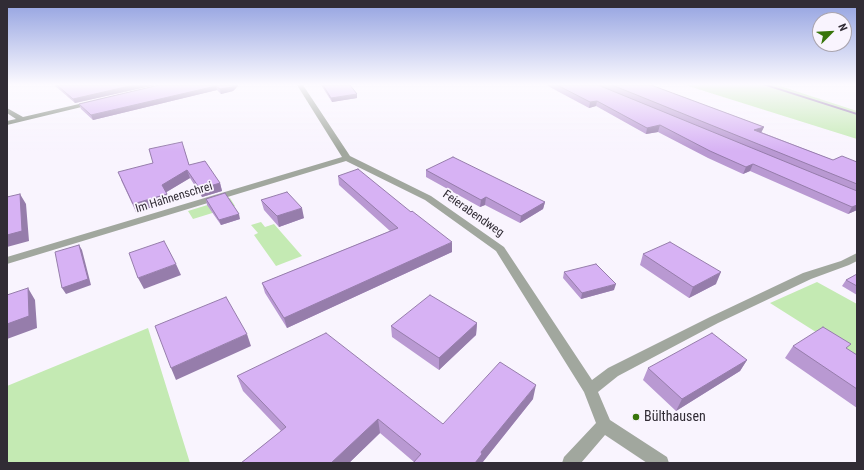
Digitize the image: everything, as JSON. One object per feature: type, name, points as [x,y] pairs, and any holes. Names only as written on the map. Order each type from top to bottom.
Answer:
[{"type":"main road","points":[[7,122],[72,107]]},
{"type":"main road","points":[[7,110],[21,119]]},
{"type":"street","points":[[314,107],[347,158]]},
{"type":"street","name":"Im Hahnenschrei","points":[[7,260],[347,158]]},
{"type":"street","name":"Feierabendweg","points":[[347,158],[428,198],[500,249],[590,390],[604,424]]},
{"type":"street","points":[[590,390],[613,372],[714,320],[807,276],[845,263],[857,256]]},
{"type":"street","points":[[570,463],[604,424],[661,463]]},
{"type":"green space","points":[[755,107],[844,107],[857,111],[857,139]]},
{"type":"green space","points":[[230,198],[235,206],[193,219],[188,211]]},
{"type":"green space","points":[[261,222],[265,227],[274,224],[302,256],[276,266],[254,235],[258,233],[251,225]]},
{"type":"green space","points":[[817,282],[857,304],[857,358],[770,303]]},
{"type":"green space","points":[[148,328],[190,463],[7,463],[7,386]]},
{"type":"building","points":[[82,107],[126,107],[91,115]]},
{"type":"building","points":[[608,107],[652,107],[857,191],[857,205],[852,207],[753,164],[746,167],[710,151],[660,125],[647,128]]},
{"type":"building","points":[[666,107],[710,107],[764,127],[754,130],[833,160],[842,156],[857,162],[857,184]]},
{"type":"building","points":[[182,142],[189,165],[205,161],[220,183],[200,189],[187,170],[162,185],[167,194],[133,204],[118,172],[153,163],[149,149]]},
{"type":"building","points":[[453,157],[545,202],[521,216],[486,197],[481,200],[426,170]]},
{"type":"building","points":[[358,169],[411,212],[412,211],[452,242],[284,318],[262,283],[398,228],[338,176]]},
{"type":"building","points":[[287,192],[302,208],[277,216],[261,200]]},
{"type":"building","points":[[225,193],[239,214],[219,220],[206,199]]},
{"type":"building","points":[[20,194],[22,231],[7,235],[7,197]]},
{"type":"building","points":[[164,241],[176,264],[138,278],[129,253]]},
{"type":"building","points":[[670,242],[721,272],[693,287],[643,254]]},
{"type":"building","points":[[79,245],[88,279],[62,288],[55,252]]},
{"type":"building","points":[[596,264],[616,284],[582,293],[564,272]]},
{"type":"building","points":[[857,274],[857,286],[846,280]]},
{"type":"building","points":[[28,288],[29,316],[7,324],[7,295]]},
{"type":"building","points":[[430,295],[477,323],[439,358],[391,326]]},
{"type":"building","points":[[226,297],[247,334],[171,368],[155,326]]},
{"type":"building","points":[[823,327],[851,344],[846,348],[857,355],[857,389],[793,346]]},
{"type":"building","points":[[326,333],[443,424],[500,362],[536,385],[481,452],[482,454],[475,463],[413,463],[421,454],[378,419],[331,463],[241,463],[286,427],[237,376]]},
{"type":"building","points":[[712,333],[747,360],[682,399],[648,368]]},
{"type":"waterway","points":[[835,107],[857,114]]},
{"type":"place","name":"Bülthausen","points":[[636,417]]}]
